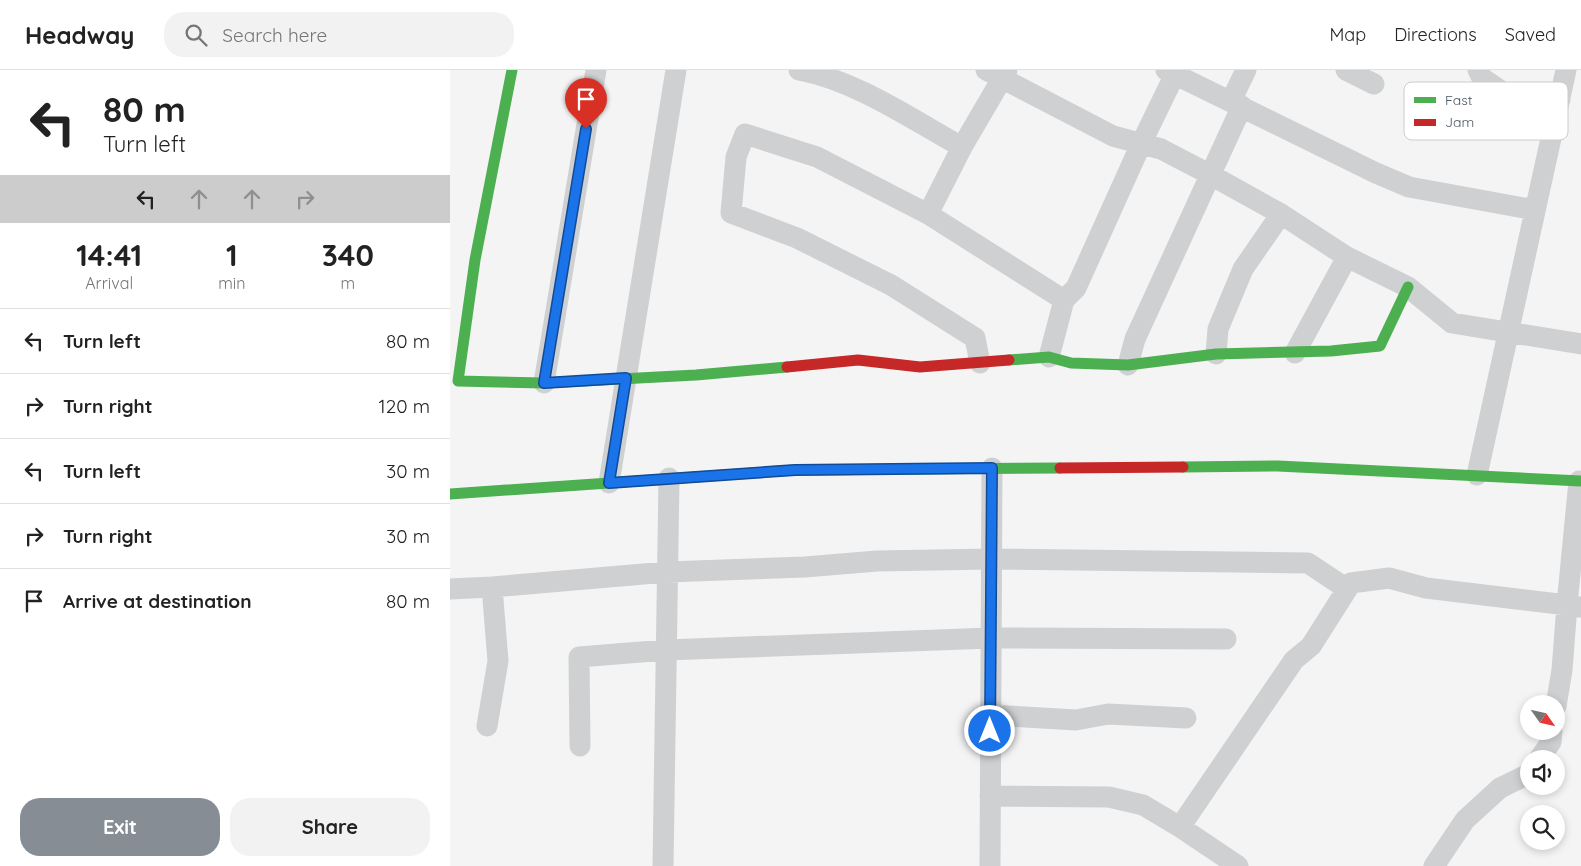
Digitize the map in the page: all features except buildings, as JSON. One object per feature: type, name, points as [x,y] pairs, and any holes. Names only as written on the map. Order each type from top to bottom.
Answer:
[{"type":"street","points":[[512,70],[475,260],[458,381],[544,383],[696,375],[858,360],[920,367],[1049,357],[1071,363],[1128,365],[1216,354],[1295,353],[1380,346],[1408,288]]},
{"type":"street","points":[[544,383],[596,70]]},
{"type":"street","points":[[609,483],[676,70]]},
{"type":"street","points":[[799,70],[816,73],[867,95],[962,148]]},
{"type":"street","points":[[1128,365],[1135,339],[1209,174],[1236,103],[1246,70]]},
{"type":"street","points":[[1346,70],[1374,84]]},
{"type":"street","points":[[1478,70],[1482,78],[1488,82]]},
{"type":"street","points":[[1049,357],[1064,300],[1076,288],[1170,72],[1376,173],[1409,187],[1535,210]]},
{"type":"street","points":[[928,214],[998,73],[1113,136],[1161,149],[1209,174],[1281,214],[1347,256],[1408,288],[1452,323],[1581,344]]},
{"type":"street","points":[[980,363],[975,338],[891,285],[797,238],[731,213],[736,157],[745,134],[817,157],[928,214],[1064,300]]},
{"type":"street","points":[[1477,475],[1551,140]]},
{"type":"street","points":[[1216,354],[1218,329],[1243,269],[1281,214]]},
{"type":"street","points":[[1295,353],[1347,256]]},
{"type":"street","points":[[450,494],[795,470],[1278,466],[1580,481],[1574,606],[1558,695]]},
{"type":"street","points":[[990,866],[992,468]]},
{"type":"street","points":[[663,866],[669,478]]},
{"type":"street","points":[[450,589],[667,572],[805,567],[877,561],[991,559],[1308,563],[1347,589]]},
{"type":"street","points":[[1180,827],[1294,660],[1311,646],[1351,583],[1389,578],[1426,588],[1574,606]]},
{"type":"street","points":[[487,726],[498,661],[492,587]]},
{"type":"street","points":[[580,746],[579,657],[666,650],[991,638],[1226,639]]},
{"type":"street","points":[[990,715],[1076,720],[1108,714],[1186,718]]},
{"type":"street","points":[[1434,866],[1465,820],[1500,788],[1520,778]]},
{"type":"street","points":[[990,796],[1108,797],[1143,805],[1238,866]]},
{"type":"traffic: fast","points":[[512,70],[475,260],[458,381],[544,383],[696,375],[787,367]]},
{"type":"traffic: fast","points":[[1009,360],[1049,357],[1071,363],[1128,365],[1216,354],[1331,351],[1380,346],[1408,287]]},
{"type":"traffic: fast","points":[[1183,467],[1278,466],[1581,481]]},
{"type":"traffic: fast","points":[[450,494],[795,470],[1060,468]]},
{"type":"traffic: jam","points":[[787,367],[858,360],[920,367],[1009,360]]},
{"type":"traffic: jam","points":[[1060,468],[1183,467]]},
{"type":"route","points":[[586,129],[544,383],[626,378],[609,483],[795,470],[992,468],[990,731]]}]
